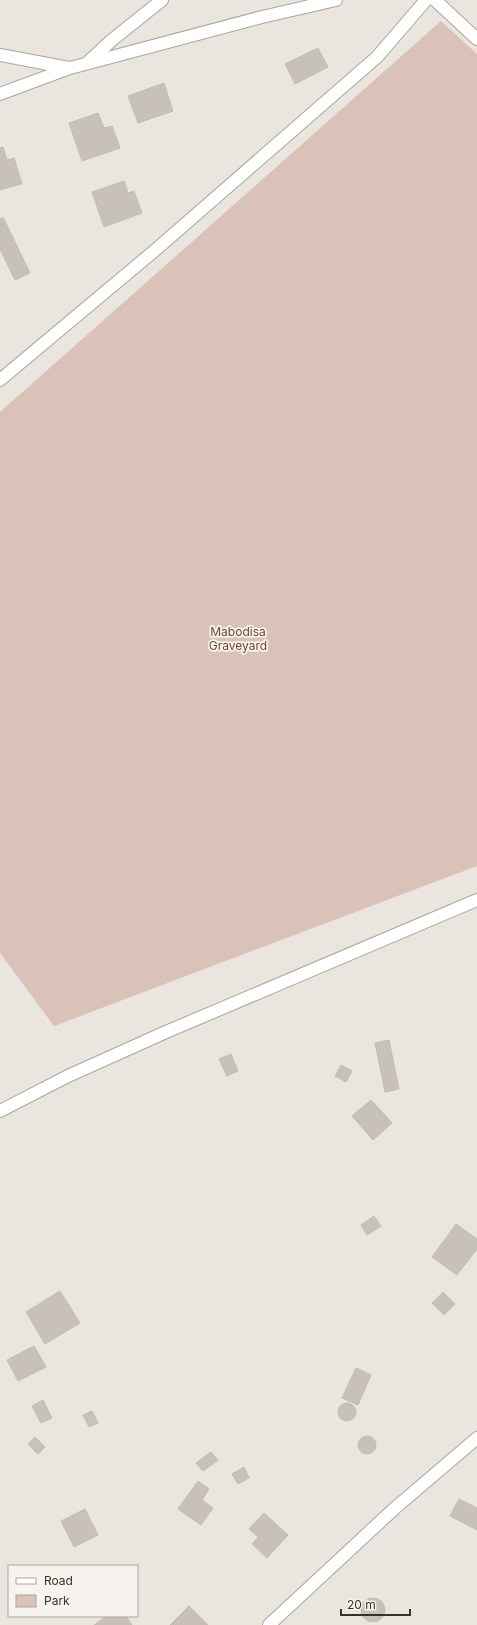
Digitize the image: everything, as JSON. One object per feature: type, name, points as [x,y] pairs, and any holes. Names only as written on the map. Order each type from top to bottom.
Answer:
[{"type":"street","points":[[86,64],[112,40],[162,0]]},
{"type":"street","points":[[0,94],[70,68],[262,17],[336,0]]},
{"type":"street","points":[[0,380],[153,252],[377,57],[426,0]]},
{"type":"street","points":[[435,0],[477,38]]},
{"type":"street","points":[[0,54],[70,68]]},
{"type":"street","points":[[0,1111],[68,1076],[159,1035],[477,900]]},
{"type":"street","points":[[269,1625],[395,1508],[477,1438]]},
{"type":"green space","name":"Mabodisa Graveyard","points":[[441,21],[477,54],[477,866],[54,1026],[0,953],[0,412]]},
{"type":"building","points":[[318,48],[328,67],[295,84],[285,64]]},
{"type":"building","points":[[164,83],[173,111],[138,123],[128,96]]},
{"type":"building","points":[[98,113],[104,128],[112,126],[120,148],[82,161],[69,123]]},
{"type":"building","points":[[3,147],[7,160],[14,158],[22,184],[0,190],[0,148]]},
{"type":"building","points":[[124,181],[128,193],[134,191],[142,213],[104,227],[92,192]]},
{"type":"building","points":[[3,217],[30,273],[15,280],[0,249],[0,219]]},
{"type":"building","points":[[389,1040],[399,1089],[385,1092],[375,1043]]},
{"type":"building","points":[[231,1054],[238,1071],[227,1076],[219,1059]]},
{"type":"building","points":[[341,1065],[352,1071],[346,1082],[335,1076]]},
{"type":"building","points":[[371,1100],[392,1123],[373,1140],[352,1116]]},
{"type":"building","points":[[374,1216],[381,1226],[367,1235],[361,1225]]},
{"type":"building","points":[[456,1224],[477,1239],[477,1249],[457,1275],[432,1257]]},
{"type":"building","points":[[60,1291],[80,1323],[45,1344],[26,1312]]},
{"type":"building","points":[[443,1292],[455,1304],[444,1315],[432,1303]]},
{"type":"building","points":[[34,1346],[46,1367],[18,1381],[7,1360]]},
{"type":"building","points":[[356,1368],[371,1375],[358,1405],[342,1398]]},
{"type":"building","points":[[43,1400],[52,1418],[41,1423],[32,1406]]},
{"type":"building","points":[[347,1403],[353,1406],[356,1412],[353,1418],[347,1421],[341,1418],[338,1412],[341,1406]]},
{"type":"building","points":[[92,1411],[98,1423],[89,1427],[83,1415]]},
{"type":"building","points":[[363,1436],[371,1436],[376,1441],[374,1452],[371,1454],[363,1454],[358,1449],[358,1441]]},
{"type":"building","points":[[35,1437],[45,1447],[38,1454],[28,1444]]},
{"type":"building","points":[[211,1452],[218,1460],[203,1471],[196,1463]]},
{"type":"building","points":[[244,1467],[249,1478],[238,1484],[232,1474]]},
{"type":"building","points":[[198,1481],[209,1489],[202,1500],[213,1508],[201,1525],[178,1509]]},
{"type":"building","points":[[459,1499],[477,1508],[477,1530],[450,1516]]},
{"type":"building","points":[[85,1509],[98,1535],[74,1547],[61,1521]]},
{"type":"building","points":[[264,1513],[288,1535],[267,1558],[252,1544],[258,1537],[249,1529]]},
{"type":"building","points":[[373,1598],[382,1601],[385,1610],[382,1619],[373,1622],[364,1619],[361,1610],[364,1601]]},
{"type":"building","points":[[189,1606],[208,1625],[170,1625]]},
{"type":"building","points":[[105,1617],[127,1617],[132,1625],[94,1625]]}]
